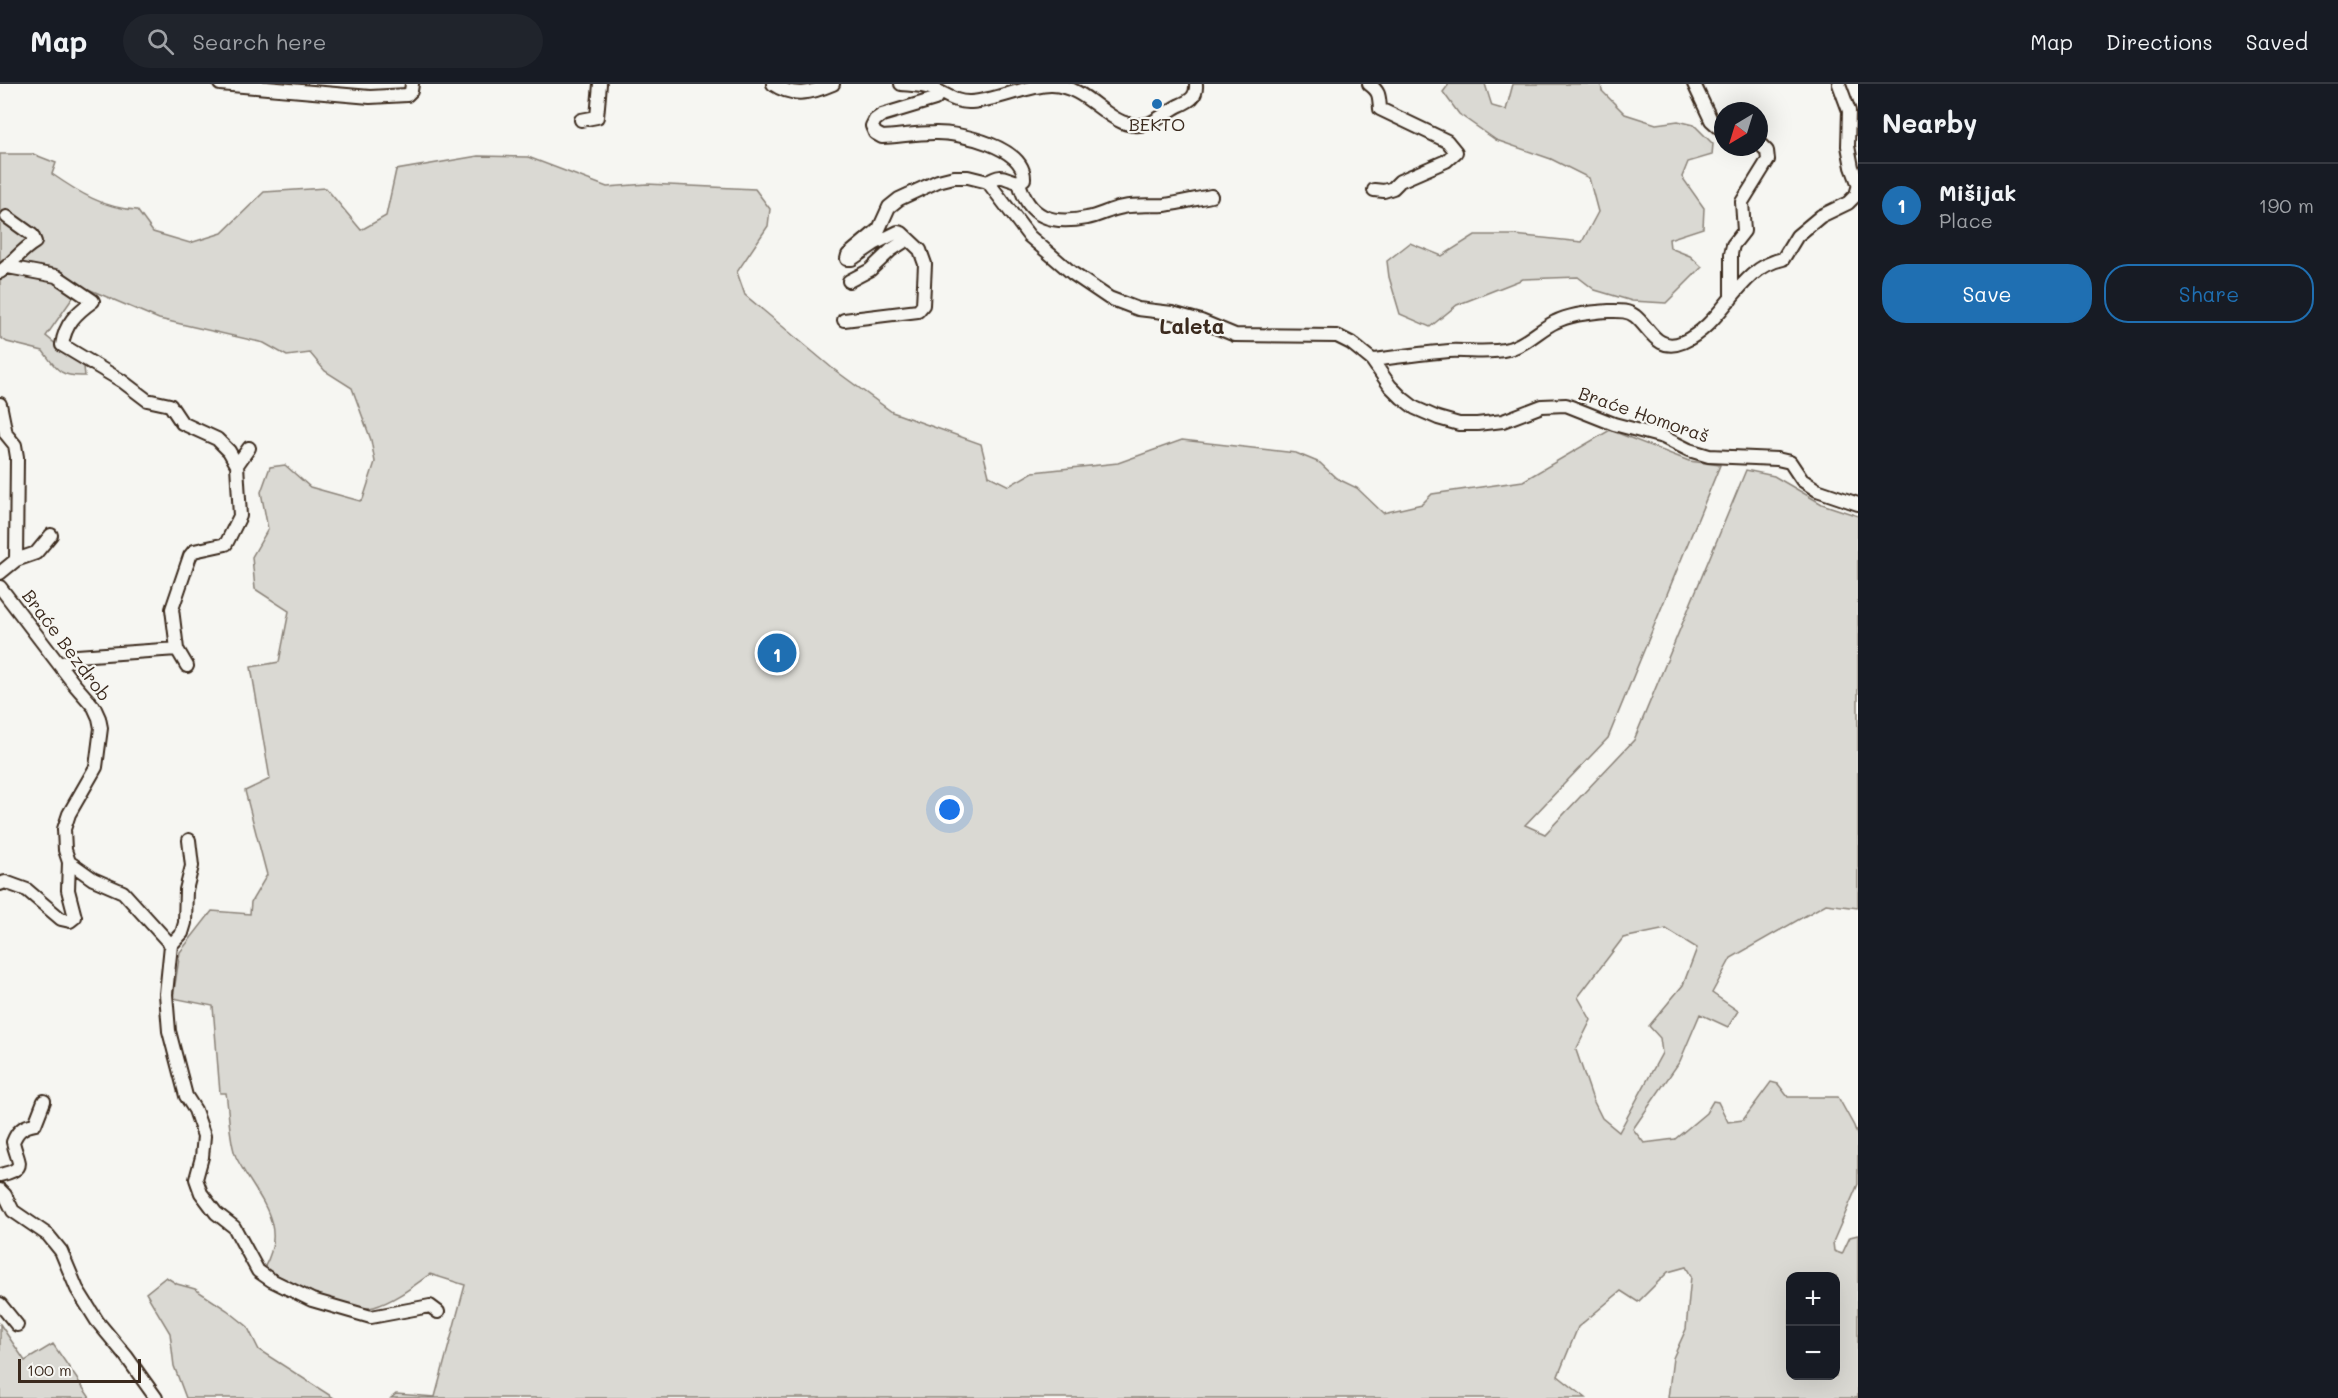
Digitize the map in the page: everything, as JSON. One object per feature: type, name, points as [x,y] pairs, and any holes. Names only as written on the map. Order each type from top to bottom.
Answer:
[{"type":"street","points":[[220,84],[370,98],[407,95],[411,91],[412,84]]},
{"type":"street","points":[[581,120],[597,117],[600,84]]},
{"type":"street","points":[[772,84],[783,91],[797,93],[815,92],[833,84]]},
{"type":"street","points":[[901,84],[927,87],[949,98],[971,102],[1050,84],[1072,88],[1088,97],[1116,120],[1138,126],[1152,122],[1187,103],[1193,98],[1196,84]]},
{"type":"street","points":[[1369,84],[1378,90],[1380,110],[1447,141],[1456,152],[1446,161],[1400,181],[1393,189],[1374,190]]},
{"type":"street","points":[[1694,84],[1714,122]]},
{"type":"street","points":[[1372,360],[1450,351],[1511,349],[1558,321],[1607,311],[1624,310],[1635,316],[1657,340],[1667,344],[1682,342],[1702,329],[1751,275],[1773,261],[1783,259],[1797,236],[1821,216],[1848,203],[1856,195],[1858,186],[1848,146],[1850,111],[1839,84]]},
{"type":"street","points":[[940,93],[935,99],[882,115],[875,120],[872,126],[875,134],[882,137],[936,132],[983,141],[1013,156],[1024,173],[1024,179],[1019,182]]},
{"type":"street","points":[[1731,299],[1731,254],[1733,245],[1744,231],[1742,202],[1768,160],[1768,156]]},
{"type":"street","points":[[844,320],[918,311],[921,308],[925,264],[920,250],[902,233],[898,232],[852,259],[847,259],[848,255],[879,229],[889,207],[899,199],[938,181],[954,177],[968,177],[988,182],[997,176],[1004,176],[1019,182]]},
{"type":"street","name":"Braće Homoraš","points":[[988,182],[1029,236],[1072,273],[1109,298],[1138,309],[1172,313],[1201,321],[1234,335],[1336,336],[1351,343],[1372,360],[1390,386],[1415,408],[1459,424],[1503,421],[1542,405],[1566,405],[1614,424],[1663,436],[1689,450],[1709,456],[1778,459],[1790,462],[1802,480],[1817,490],[1858,504]]},
{"type":"street","points":[[1019,182],[1022,194],[1031,208],[1039,216],[1050,219],[1087,218],[1120,207],[1164,205],[1211,196]]},
{"type":"street","points":[[4,269],[24,249],[35,242],[32,235],[7,217]]},
{"type":"street","points":[[849,281],[870,270],[891,250],[908,239]]},
{"type":"street","points":[[4,269],[56,276],[93,301],[77,313],[64,331],[62,345],[147,399],[170,405],[182,423],[217,439],[229,451],[237,465],[240,516],[226,544],[194,551],[190,556],[172,609],[177,649],[187,666]]},
{"type":"street","points":[[0,404],[6,434],[15,445],[17,457],[16,560]]},
{"type":"street","points":[[237,465],[249,448]]},
{"type":"street","points":[[0,573],[16,560],[36,553],[51,535]]},
{"type":"street","name":"Braće Bezdrob","points":[[0,587],[93,707],[99,718],[100,728],[96,767],[69,814],[64,829],[65,850],[69,862],[68,890],[75,917],[70,921],[62,920],[19,885],[5,882],[0,884]]},
{"type":"street","points":[[60,665],[77,656],[177,649]]},
{"type":"street","points":[[189,840],[192,866],[186,890],[185,923],[182,933],[171,945],[166,994],[169,1031],[186,1096],[195,1110],[204,1136],[202,1157],[196,1179],[201,1193],[216,1213],[234,1227],[258,1271],[280,1284],[312,1300],[371,1317],[430,1306],[438,1312]]},
{"type":"street","points":[[69,862],[93,879],[123,892],[171,945]]},
{"type":"street","points":[[0,1176],[19,1167],[21,1162],[13,1142],[16,1132],[35,1124],[44,1101]]},
{"type":"street","points":[[0,1190],[13,1211],[48,1235],[61,1251],[77,1289],[97,1321],[156,1398]]},
{"type":"street","points":[[0,1304],[17,1325]]},
{"type":"shaded area","points":[[1449,84],[1485,84],[1492,106],[1506,110],[1513,84],[1601,84],[1602,91],[1625,114],[1656,124],[1678,121],[1694,125],[1713,144],[1712,155],[1688,162],[1682,177],[1704,208],[1703,228],[1669,239],[1670,248],[1690,256],[1702,267],[1666,303],[1632,301],[1595,290],[1578,277],[1523,279],[1457,305],[1430,327],[1400,314],[1389,277],[1387,261],[1410,243],[1442,256],[1475,235],[1514,235],[1582,242],[1598,212],[1589,178],[1551,159],[1496,140],[1459,114],[1443,92]]},
{"type":"shaded area","points":[[0,154],[33,154],[56,163],[52,174],[72,187],[103,203],[137,210],[153,232],[190,243],[222,233],[264,192],[326,188],[361,230],[386,216],[396,170],[478,156],[528,157],[607,187],[647,184],[755,189],[770,209],[768,226],[737,272],[745,295],[832,368],[892,412],[981,444],[989,476],[1009,486],[1033,472],[1118,463],[1182,440],[1296,453],[1320,463],[1336,478],[1357,488],[1383,513],[1422,504],[1432,494],[1523,481],[1610,430],[1689,461],[1720,465],[1608,738],[1525,825],[1545,834],[1634,740],[1746,470],[1774,476],[1822,504],[1858,516],[1858,908],[1826,904],[1731,958],[1712,993],[1738,1011],[1728,1027],[1700,1014],[1680,1061],[1633,1129],[1644,1143],[1675,1139],[1706,1113],[1713,1101],[1718,1102],[1728,1122],[1743,1120],[1771,1082],[1778,1084],[1788,1097],[1838,1097],[1858,1137],[1858,1184],[1833,1242],[1834,1251],[1842,1254],[1850,1237],[1858,1235],[1858,1398],[1668,1398],[1673,1358],[1686,1329],[1691,1276],[1686,1267],[1668,1272],[1638,1302],[1621,1291],[1578,1327],[1558,1376],[1586,1398],[391,1398],[396,1394],[435,1397],[465,1285],[430,1274],[389,1301],[374,1307],[363,1308],[349,1306],[318,1295],[264,1268],[271,1252],[272,1223],[234,1150],[226,1093],[220,1093],[213,1006],[173,998],[180,952],[212,911],[250,914],[251,902],[267,875],[245,791],[270,779],[251,667],[279,662],[289,611],[255,589],[252,557],[268,529],[261,492],[270,467],[285,465],[310,487],[360,501],[363,499],[375,462],[371,440],[352,388],[325,371],[310,353],[287,356],[264,343],[159,319],[81,286],[46,336],[84,367],[85,376],[64,374],[56,368],[43,351],[7,342],[0,337]],"holes":[[[1666,929],[1697,948],[1683,985],[1649,1026],[1660,1038],[1662,1053],[1619,1132],[1602,1118],[1593,1100],[1576,1050],[1591,1020],[1578,997],[1623,938]]]},
{"type":"shaded area","points":[[166,1277],[177,1284],[195,1289],[227,1310],[247,1326],[259,1350],[334,1398],[186,1398],[174,1366],[170,1333],[146,1293]]},
{"type":"shaded area","points":[[0,1324],[25,1361],[53,1344],[90,1398],[0,1398]]},
{"type":"place","name":"BEKTO","points":[[1157,104]]},
{"type":"place","name":"Mišijak","points":[[777,653]]},
{"type":"district","name":"Laleta","points":[[1192,325]]}]
